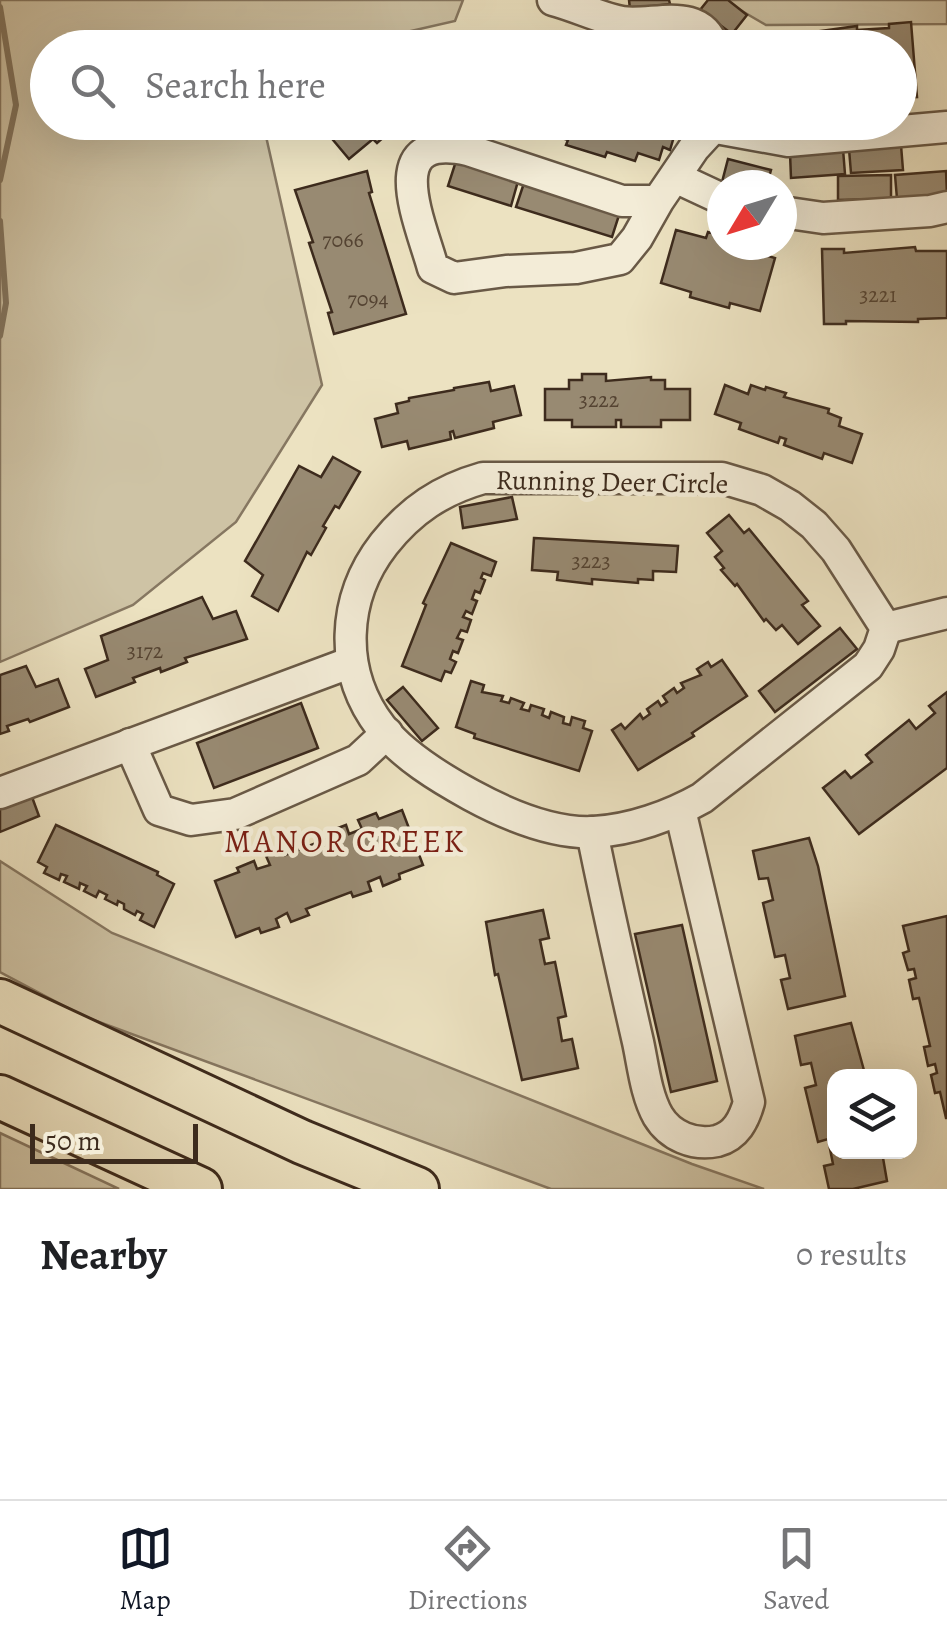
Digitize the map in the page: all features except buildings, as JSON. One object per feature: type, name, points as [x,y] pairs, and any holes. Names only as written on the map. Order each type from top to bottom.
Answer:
[{"type":"highway","points":[[0,1001],[302,1142],[417,1189]]},
{"type":"highway","points":[[0,1097],[200,1189]]},
{"type":"street","points":[[554,0],[616,21],[684,20],[699,30]]},
{"type":"street","points":[[917,131],[947,127]]},
{"type":"street","points":[[702,140],[694,148],[667,189],[637,238],[620,259],[576,268],[454,278],[433,268],[409,181],[414,165],[430,149],[444,145],[622,201],[667,189],[707,196]]},
{"type":"street","points":[[779,140],[804,140]]},
{"type":"street","points":[[797,214],[823,218],[947,207]]},
{"type":"street","name":"Running Deer Circle","points":[[483,478],[722,478],[762,490],[814,525],[836,550],[886,628],[879,649],[854,678],[702,798],[658,818],[592,832],[548,825],[489,805],[454,786],[387,734],[366,705],[352,662],[350,620],[357,592],[376,554],[399,524],[428,500],[483,478]]},
{"type":"street","points":[[886,628],[947,614]]},
{"type":"street","points":[[0,793],[352,662]]},
{"type":"street","points":[[130,744],[159,810],[191,820],[235,814],[309,784],[358,760],[387,734]]},
{"type":"street","points":[[592,832],[658,1116],[680,1136],[696,1144],[720,1140],[735,1132],[749,1102],[680,810]]},
{"type":"shaded area","points":[[0,0],[463,0],[455,21],[416,30],[30,30],[30,140],[267,140],[322,385],[236,522],[133,605],[0,662]]},
{"type":"shaded area","points":[[723,0],[947,0],[947,24],[766,25]]},
{"type":"shaded area","points":[[0,861],[112,933],[692,1164],[764,1189],[551,1189],[83,1016],[0,972]]},
{"type":"shaded area","points":[[0,1133],[119,1189],[0,1189]]},
{"type":"waterway","points":[[0,7],[16,105],[0,180]]},
{"type":"waterway","points":[[0,221],[6,303],[0,336]]},
{"type":"district","name":"MANOR CREEK","points":[[345,841]]}]
